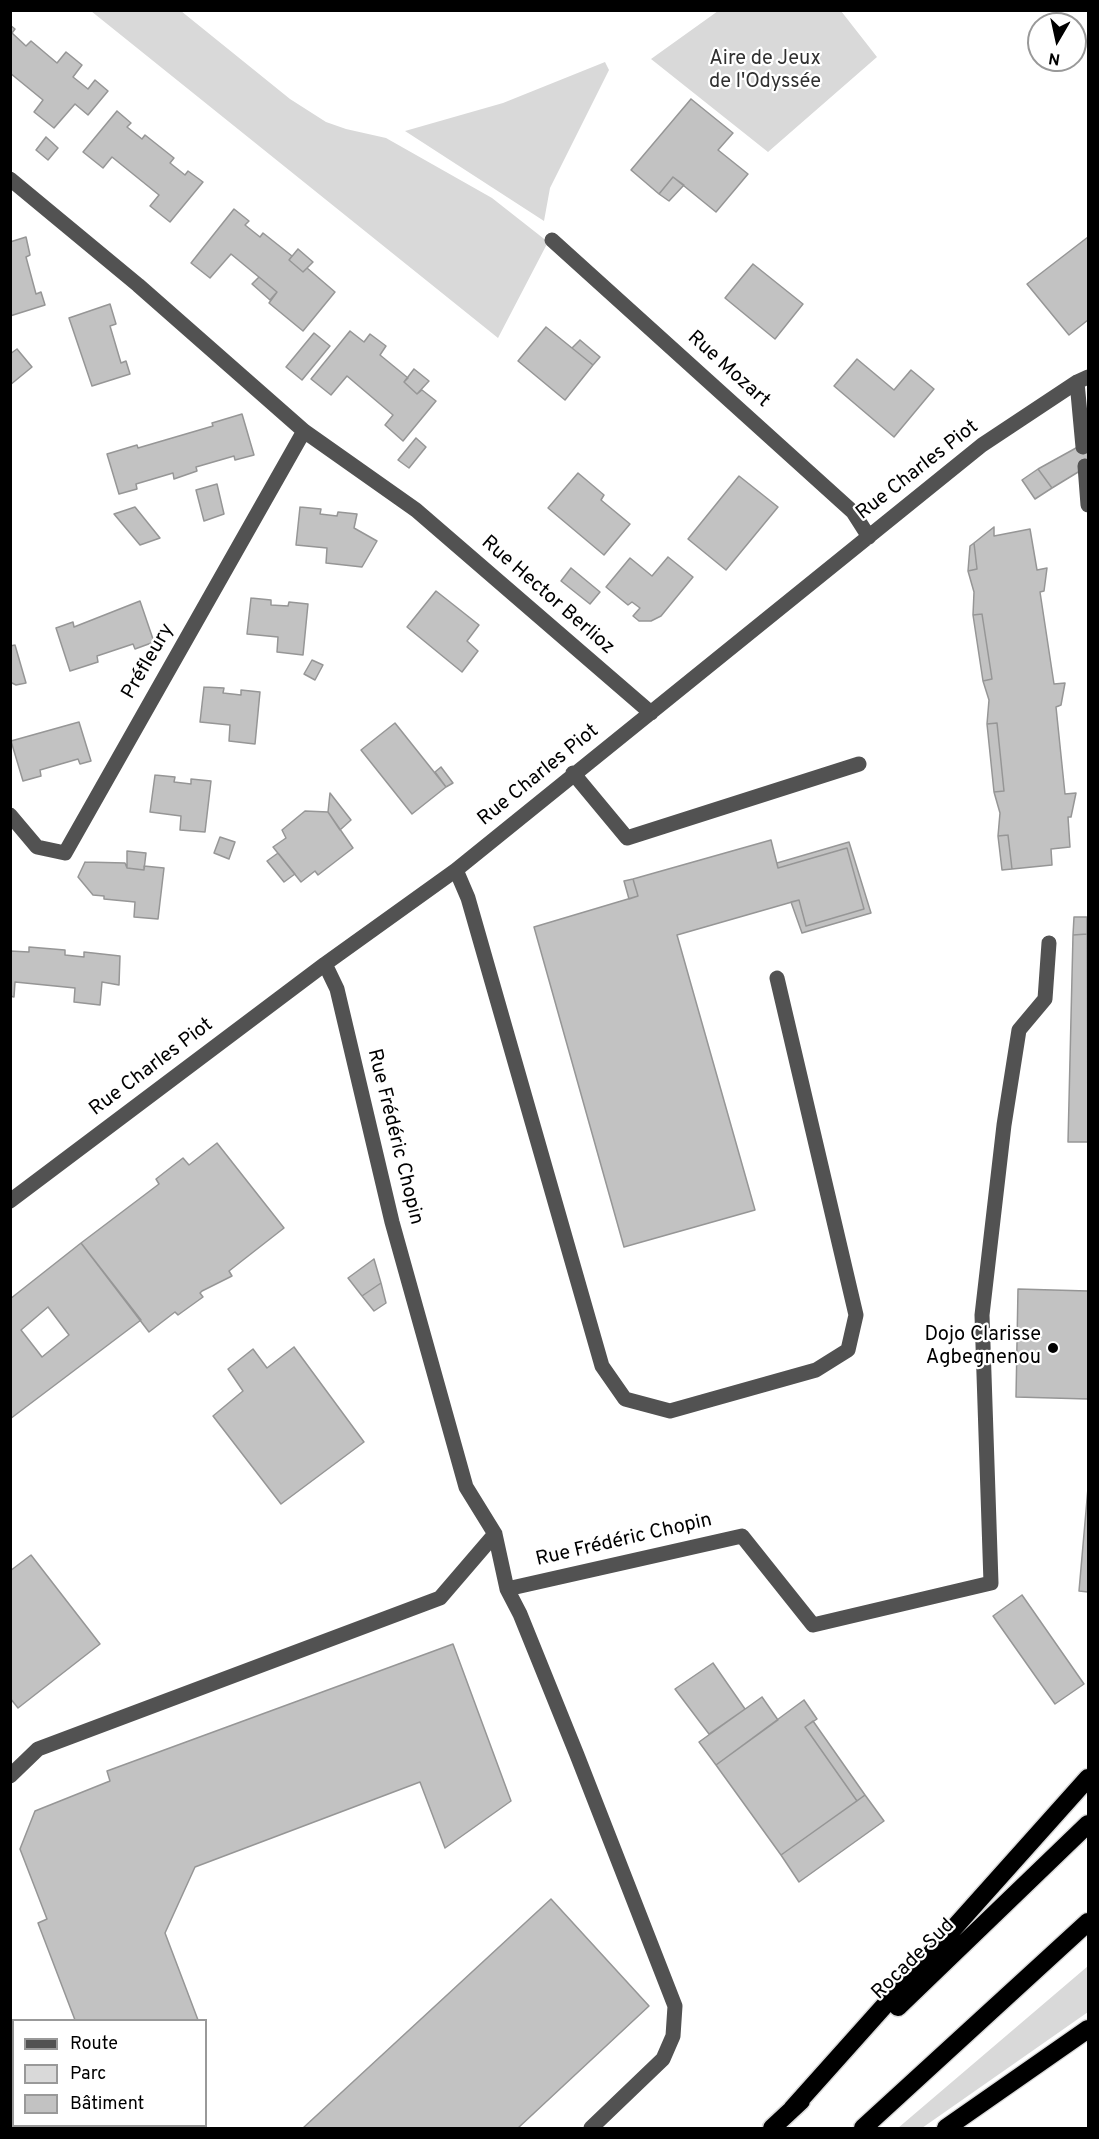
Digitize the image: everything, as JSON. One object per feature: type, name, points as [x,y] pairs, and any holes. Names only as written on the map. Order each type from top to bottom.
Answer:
[{"type":"highway","points":[[792,2109],[1089,1778]]},
{"type":"highway","name":"Rocade Sud","points":[[772,2128],[1089,1824]]},
{"type":"highway","points":[[863,2128],[1089,1922]]},
{"type":"highway","points":[[946,2128],[1089,2029]]},
{"type":"street","points":[[10,179],[138,285],[304,430]]},
{"type":"street","name":"Rue Mozart","points":[[552,240],[853,512],[869,537]]},
{"type":"street","points":[[1083,379],[1083,447]]},
{"type":"street","name":"Rue Charles Piot","points":[[10,1201],[325,964],[456,870],[573,773],[651,713],[982,446],[1083,379]]},
{"type":"street","name":"Rue Hector Berlioz","points":[[304,430],[416,510],[651,713]]},
{"type":"street","name":"Préfleury","points":[[10,815],[37,847],[65,853],[304,430]]},
{"type":"street","points":[[1085,466],[1089,505]]},
{"type":"street","points":[[573,773],[627,838],[859,764]]},
{"type":"street","points":[[456,870],[468,898],[602,1366],[625,1399],[670,1411],[816,1370],[849,1350],[856,1315],[777,978]]},
{"type":"street","name":"Rue Frédéric Chopin","points":[[325,964],[337,989],[392,1222],[466,1487],[495,1534],[507,1589],[742,1536],[813,1625],[991,1583],[982,1315],[1004,1125],[1019,1030],[1045,999],[1049,943]]},
{"type":"street","points":[[10,1776],[38,1749],[440,1598],[495,1534]]},
{"type":"street","points":[[507,1589],[520,1614],[568,1733],[675,2006],[673,2036],[663,2059],[591,2128]]},
{"type":"green space","points":[[91,11],[181,11],[290,99],[326,122],[386,138],[492,198],[548,242],[498,338]]},
{"type":"green space","name":"Aire de Jeux de l'Odyssée","points":[[718,11],[841,11],[877,57],[768,152],[651,59]]},
{"type":"green space","points":[[605,62],[609,70],[550,188],[544,221],[405,131],[503,103]]},
{"type":"green space","points":[[1088,1966],[1088,2012],[922,2128],[898,2128]]},
{"type":"building","points":[[10,25],[15,29],[12,33],[26,46],[31,41],[57,63],[66,52],[82,65],[73,77],[88,89],[95,80],[108,91],[88,115],[75,104],[54,128],[34,112],[43,100],[10,73]]},
{"type":"building","points":[[691,99],[733,133],[718,150],[748,174],[716,212],[673,177],[659,194],[631,170]]},
{"type":"building","points":[[117,111],[131,123],[127,127],[142,139],[145,135],[174,158],[170,163],[185,175],[188,171],[203,182],[170,222],[150,206],[159,195],[112,157],[103,168],[83,152]]},
{"type":"building","points":[[46,137],[58,148],[48,160],[36,150]]},
{"type":"building","points":[[673,177],[684,185],[669,201],[659,194]]},
{"type":"building","points":[[234,209],[249,221],[245,225],[260,237],[263,233],[292,256],[289,260],[303,272],[307,268],[335,292],[303,331],[269,303],[277,292],[231,254],[210,278],[191,263]]},
{"type":"building","points":[[26,237],[30,255],[26,257],[36,294],[41,292],[45,305],[10,316],[10,242]]},
{"type":"building","points":[[1088,237],[1088,320],[1069,335],[1027,284]]},
{"type":"building","points":[[298,249],[313,262],[303,272],[289,260]]},
{"type":"building","points":[[753,264],[803,304],[775,339],[725,298]]},
{"type":"building","points":[[259,277],[277,292],[270,300],[252,284]]},
{"type":"building","points":[[110,304],[116,324],[110,326],[121,363],[126,361],[130,374],[92,386],[69,318]]},
{"type":"building","points":[[546,327],[593,365],[565,400],[518,361]]},
{"type":"building","points":[[350,331],[364,342],[370,334],[386,346],[380,355],[408,378],[404,382],[417,394],[422,390],[436,401],[403,441],[385,425],[393,415],[347,376],[331,395],[311,379]]},
{"type":"building","points":[[314,333],[330,346],[302,380],[286,367]]},
{"type":"building","points":[[580,340],[600,357],[593,365],[572,348]]},
{"type":"building","points":[[17,349],[32,367],[10,385],[10,354]]},
{"type":"building","points":[[857,359],[894,390],[911,370],[934,389],[894,437],[834,386]]},
{"type":"building","points":[[414,369],[429,381],[417,394],[404,382]]},
{"type":"building","points":[[242,414],[254,455],[235,460],[234,456],[196,467],[197,471],[174,479],[173,473],[136,484],[137,489],[119,494],[107,454],[137,445],[138,448],[213,426],[212,423]]},
{"type":"building","points":[[416,438],[426,447],[409,468],[398,460]]},
{"type":"building","points":[[1088,446],[1088,466],[1052,488],[1038,469],[1076,448]]},
{"type":"building","points":[[1038,469],[1052,488],[1035,499],[1022,480]]},
{"type":"building","points":[[578,473],[604,495],[601,500],[630,524],[604,555],[548,508]]},
{"type":"building","points":[[739,476],[778,507],[726,570],[688,539]]},
{"type":"building","points":[[217,484],[224,514],[204,521],[196,490]]},
{"type":"building","points":[[135,507],[160,538],[140,545],[114,514]]},
{"type":"building","points":[[300,507],[321,509],[320,514],[337,516],[338,512],[357,514],[354,528],[377,541],[362,567],[326,563],[327,548],[296,545]]},
{"type":"building","points":[[994,527],[994,536],[1030,529],[1037,570],[1047,568],[1044,591],[1040,592],[1054,684],[1065,683],[1061,705],[1056,707],[1065,794],[1076,793],[1071,817],[1068,817],[1070,847],[1051,849],[1052,865],[1012,869],[1008,835],[998,836],[1000,813],[994,792],[1004,791],[997,723],[987,724],[989,700],[983,681],[992,679],[982,614],[973,615],[974,592],[968,571],[977,569],[974,543]]},
{"type":"building","points":[[974,543],[977,569],[968,571],[970,546]]},
{"type":"building","points":[[668,557],[693,577],[661,616],[651,621],[639,621],[633,616],[640,608],[632,602],[628,605],[606,587],[630,558],[652,576]]},
{"type":"building","points":[[571,568],[600,592],[590,604],[561,581]]},
{"type":"building","points":[[436,591],[479,625],[467,641],[478,651],[462,672],[407,627]]},
{"type":"building","points":[[251,598],[271,600],[271,605],[288,606],[289,602],[308,604],[303,655],[277,652],[278,637],[247,634]]},
{"type":"building","points":[[140,601],[154,642],[135,649],[133,644],[97,656],[98,662],[70,671],[56,628],[73,622],[74,627]]},
{"type":"building","points":[[982,614],[992,679],[983,681],[973,615]]},
{"type":"building","points":[[15,645],[26,683],[16,685],[10,682],[10,646]]},
{"type":"building","points":[[312,660],[323,665],[315,680],[304,674]]},
{"type":"building","points":[[204,687],[224,688],[223,693],[241,695],[241,690],[260,692],[255,744],[229,741],[230,725],[200,722]]},
{"type":"building","points":[[79,722],[91,761],[80,764],[78,759],[40,770],[41,776],[23,781],[11,741]]},
{"type":"building","points":[[395,723],[446,787],[412,814],[361,750]]},
{"type":"building","points":[[997,723],[1004,791],[994,792],[987,724]]},
{"type":"building","points":[[441,767],[453,783],[446,787],[435,772]]},
{"type":"building","points":[[155,775],[175,777],[174,782],[191,784],[191,779],[211,781],[205,832],[180,830],[181,816],[150,812]]},
{"type":"building","points":[[330,793],[351,820],[340,830],[328,812]]},
{"type":"building","points":[[305,811],[328,812],[353,848],[318,875],[315,871],[301,882],[273,847],[286,838],[282,830]]},
{"type":"building","points":[[1008,835],[1012,869],[1002,870],[998,836]]},
{"type":"building","points":[[220,837],[235,842],[229,859],[214,853]]},
{"type":"building","points":[[771,840],[778,868],[847,848],[864,909],[806,926],[799,900],[677,935],[755,1210],[624,1247],[534,927],[638,896],[633,879]]},
{"type":"building","points":[[849,842],[871,913],[802,933],[791,902],[799,900],[806,926],[864,909],[847,848],[778,868],[777,863]]},
{"type":"building","points":[[127,851],[146,853],[144,870],[127,868]]},
{"type":"building","points":[[278,853],[295,874],[284,882],[267,861]]},
{"type":"building","points":[[85,862],[125,863],[127,868],[144,870],[144,866],[164,868],[158,919],[134,917],[135,902],[104,899],[104,896],[93,895],[78,877]]},
{"type":"building","points":[[633,879],[638,896],[629,899],[624,881]]},
{"type":"building","points":[[1074,917],[1087,917],[1087,934],[1073,935]]},
{"type":"building","points":[[1087,917],[1088,1142],[1068,1142],[1073,935],[1087,934]]},
{"type":"building","points":[[29,947],[65,950],[65,955],[84,957],[84,952],[120,956],[119,985],[102,982],[100,1005],[74,1002],[75,988],[15,982],[14,997],[10,996],[10,951],[29,952]]},
{"type":"building","points":[[217,1143],[284,1228],[229,1271],[232,1276],[202,1291],[200,1293],[203,1297],[178,1315],[175,1312],[149,1332],[81,1243],[159,1184],[156,1179],[183,1158],[189,1165]]},
{"type":"building","points":[[81,1243],[141,1320],[10,1419],[10,1299]],"holes":[[[48,1307],[69,1335],[42,1357],[21,1330]]]},
{"type":"building","points":[[374,1259],[381,1283],[362,1296],[348,1278]]},
{"type":"building","points":[[381,1283],[386,1303],[374,1311],[362,1296]]},
{"type":"building","name":"Dojo Clarisse Agbegnenou","points":[[1018,1289],[1088,1291],[1088,1399],[1016,1397]]},
{"type":"building","points":[[294,1347],[364,1442],[281,1504],[213,1416],[243,1391],[228,1369],[253,1349],[267,1368]]},
{"type":"building","points":[[1088,1488],[1088,1592],[1079,1591]]},
{"type":"building","points":[[31,1555],[100,1644],[18,1708],[10,1698],[10,1571]]},
{"type":"building","points":[[1022,1595],[1084,1684],[1055,1704],[993,1616]]},
{"type":"building","points":[[453,1644],[511,1801],[445,1848],[420,1782],[195,1867],[165,1933],[198,2019],[75,2019],[38,1923],[47,1919],[20,1849],[35,1811],[110,1781],[107,1771]]},
{"type":"building","points":[[713,1663],[745,1709],[709,1734],[675,1689]]},
{"type":"building","points":[[762,1697],[778,1720],[716,1765],[699,1742]]},
{"type":"building","points":[[804,1700],[817,1719],[805,1727],[857,1801],[781,1855],[716,1765]]},
{"type":"building","points":[[813,1721],[865,1795],[857,1801],[805,1727]]},
{"type":"building","points":[[865,1795],[884,1821],[799,1882],[781,1855]]},
{"type":"building","points":[[551,1899],[649,2006],[518,2128],[303,2128]]},
{"type":"place","name":"Dojo Clarisse Agbegnenou","points":[[1053,1348]]}]
